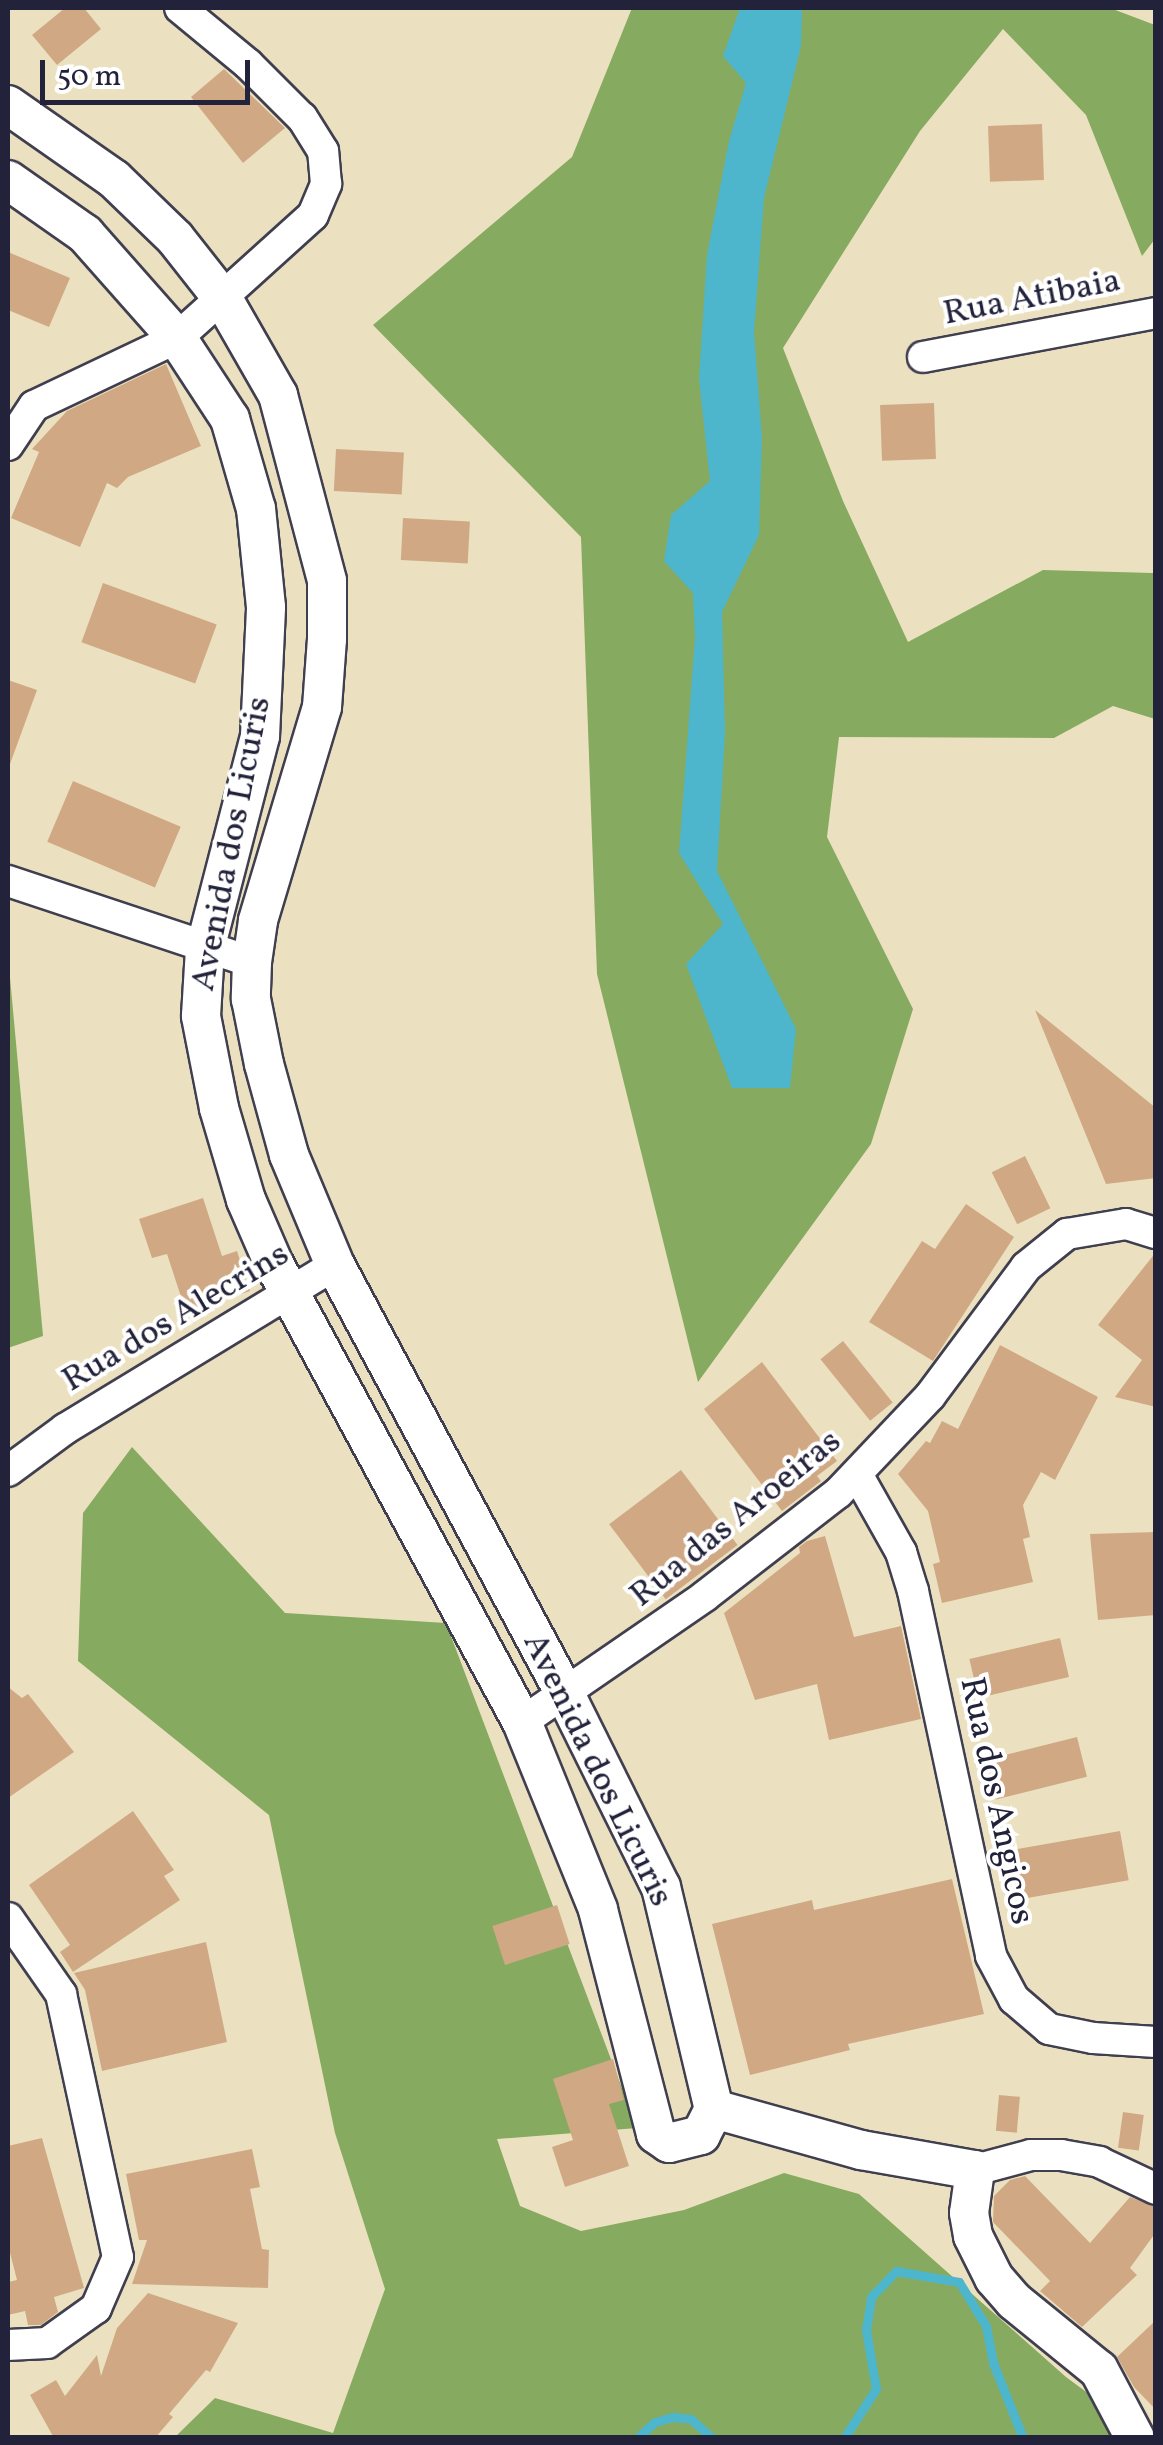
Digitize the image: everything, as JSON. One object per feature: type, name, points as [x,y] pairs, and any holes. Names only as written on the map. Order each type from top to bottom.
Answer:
[{"type":"street","points":[[8,445],[34,406],[177,338],[313,215],[326,184],[323,151],[302,118],[180,8]]},
{"type":"street","name":"Avenida dos Licuris","points":[[8,105],[114,180],[176,238],[223,299],[278,395],[326,582],[322,707],[258,921],[252,962],[251,1000],[269,1082],[289,1154],[335,1265],[566,1696],[660,1888],[714,2109],[701,2135],[668,2142],[656,2134],[598,1909],[522,1722],[289,1293],[246,1200],[219,1108],[201,1016],[205,949],[260,736],[266,607],[256,509],[230,419],[177,338],[85,234],[8,180]]},
{"type":"street","name":"Rua Atibaia","points":[[923,357],[1156,312]]},
{"type":"street","points":[[8,881],[252,962]]},
{"type":"street","name":"Rua das Aroeiras","points":[[522,1722],[566,1696],[705,1596],[857,1474],[930,1396],[1026,1266],[1067,1234],[1126,1224],[1156,1233]]},
{"type":"street","name":"Rua dos Alecrins","points":[[8,1472],[66,1429],[335,1265]]},
{"type":"street","name":"Rua dos Angicos","points":[[857,1474],[901,1552],[913,1591],[991,1956],[1014,1999],[1049,2029],[1093,2038],[1156,2042]]},
{"type":"street","points":[[8,1918],[61,1994],[118,2257],[96,2308],[47,2343],[8,2345]]},
{"type":"street","points":[[714,2109],[861,2150],[975,2170],[1031,2155],[1061,2155],[1100,2162],[1156,2189]]},
{"type":"street","points":[[975,2170],[969,2213],[973,2236],[994,2278],[1014,2300],[1099,2370],[1135,2438]]},
{"type":"green space","points":[[632,8],[1110,8],[1155,25],[1155,239],[1142,256],[1086,115],[1003,29],[920,131],[783,348],[843,501],[908,642],[1043,570],[1153,573],[1155,719],[1113,706],[1054,738],[839,737],[827,837],[913,1009],[871,1144],[698,1382],[597,974],[581,537],[373,325],[572,157]]},
{"type":"green space","points":[[8,956],[43,1336],[8,1348]]},
{"type":"green space","points":[[132,1447],[285,1613],[446,1623],[637,2128],[497,2139],[520,2206],[581,2231],[684,2210],[784,2173],[859,2194],[1066,2377],[1147,2437],[175,2437],[215,2398],[333,2433],[385,2289],[335,2133],[269,1815],[78,1661],[83,1513]]},
{"type":"water","points":[[740,8],[802,8],[801,46],[764,198],[754,332],[762,439],[759,535],[722,612],[725,733],[717,871],[796,1029],[790,1088],[732,1088],[686,964],[723,924],[679,853],[695,637],[693,593],[664,561],[671,515],[710,481],[699,379],[707,255],[729,141],[746,83],[723,56]]},
{"type":"building","points":[[65,8],[84,8],[101,29],[57,65],[32,35]]},
{"type":"building","points":[[224,69],[285,128],[243,163],[191,97]]},
{"type":"building","points":[[1042,124],[1044,180],[990,182],[988,126]]},
{"type":"building","points":[[8,252],[70,278],[49,327],[8,310]]},
{"type":"building","points":[[166,364],[201,446],[128,477],[117,488],[107,483],[80,547],[11,518],[39,452],[32,449],[67,411]]},
{"type":"building","points":[[934,403],[936,459],[882,461],[880,405]]},
{"type":"building","points":[[336,449],[404,453],[402,495],[334,491]]},
{"type":"building","points":[[403,518],[470,522],[468,563],[401,560]]},
{"type":"building","points":[[103,583],[217,624],[195,684],[81,642]]},
{"type":"building","points":[[8,680],[37,690],[10,764],[8,763]]},
{"type":"building","points":[[73,781],[181,827],[155,887],[47,842]]},
{"type":"building","points":[[1035,1010],[1156,1108],[1156,1178],[1106,1184]]},
{"type":"building","points":[[1025,1156],[1050,1208],[1017,1224],[992,1172]]},
{"type":"building","points":[[203,1198],[222,1256],[237,1251],[250,1291],[186,1312],[167,1254],[152,1258],[139,1219]]},
{"type":"building","points":[[966,1204],[1014,1237],[933,1361],[869,1322],[922,1241],[935,1249]]},
{"type":"building","points":[[1156,1252],[1156,1407],[1115,1397],[1142,1360],[1098,1325]]},
{"type":"building","points":[[843,1341],[893,1402],[870,1421],[820,1359]]},
{"type":"building","points":[[1000,1345],[1098,1397],[1055,1480],[1041,1472],[1023,1505],[1030,1537],[1023,1539],[1033,1582],[942,1603],[933,1564],[940,1562],[928,1511],[898,1474],[926,1441],[930,1443],[942,1421],[958,1429]]},
{"type":"building","points":[[762,1362],[837,1461],[817,1476],[821,1481],[782,1511],[704,1409]]},
{"type":"building","points":[[681,1470],[738,1545],[666,1599],[609,1524]]},
{"type":"building","points":[[1156,1532],[1156,1615],[1098,1620],[1090,1534]]},
{"type":"building","points":[[825,1536],[854,1637],[901,1626],[921,1719],[829,1740],[817,1684],[755,1700],[724,1613],[800,1553],[799,1547]]},
{"type":"building","points":[[1060,1638],[1069,1677],[978,1698],[969,1659]]},
{"type":"building","points":[[8,1687],[22,1698],[28,1694],[74,1752],[8,1798]]},
{"type":"building","points":[[1077,1737],[1087,1777],[996,1800],[986,1760]]},
{"type":"building","points":[[133,1811],[174,1870],[164,1876],[180,1900],[73,1972],[60,1952],[70,1945],[29,1885]]},
{"type":"building","points":[[1120,1831],[1129,1880],[1015,1900],[1007,1851]]},
{"type":"building","points":[[952,1879],[984,2014],[848,2044],[850,2050],[750,2075],[712,1924],[812,1900],[814,1910]]},
{"type":"building","points":[[557,1905],[570,1944],[505,1965],[492,1926]]},
{"type":"building","points":[[206,1942],[227,2042],[102,2071],[85,1990],[74,1973]]},
{"type":"building","points":[[613,2059],[624,2100],[609,2104],[629,2166],[565,2187],[552,2147],[573,2140],[553,2079]]},
{"type":"building","points":[[999,2095],[1020,2097],[1017,2133],[996,2131]]},
{"type":"building","points":[[1123,2112],[1144,2115],[1139,2151],[1118,2148]]},
{"type":"building","points":[[42,2138],[84,2288],[54,2297],[58,2312],[41,2325],[28,2325],[25,2311],[8,2315],[8,2282],[17,2280],[8,2245],[8,2146]]},
{"type":"building","points":[[252,2149],[260,2187],[250,2189],[262,2249],[269,2250],[268,2288],[132,2284],[147,2240],[139,2240],[126,2174]]},
{"type":"building","points":[[1025,2176],[1090,2243],[1130,2197],[1156,2207],[1156,2232],[1130,2268],[1137,2275],[1082,2327],[1040,2291],[1050,2281],[993,2222],[994,2196],[1010,2180]]},
{"type":"building","points":[[148,2293],[238,2323],[210,2372],[206,2370],[169,2414],[173,2417],[155,2438],[54,2438],[30,2395],[56,2380],[65,2396],[97,2355],[101,2376],[117,2328]]},
{"type":"building","points":[[1156,2320],[1156,2410],[1134,2387],[1117,2357]]},
{"type":"waterway","points":[[844,2438],[876,2389],[866,2330],[871,2297],[896,2271],[959,2282],[986,2326],[993,2363],[1023,2438]]},
{"type":"waterway","points":[[637,2438],[655,2422],[673,2417],[691,2419],[712,2438]]}]
